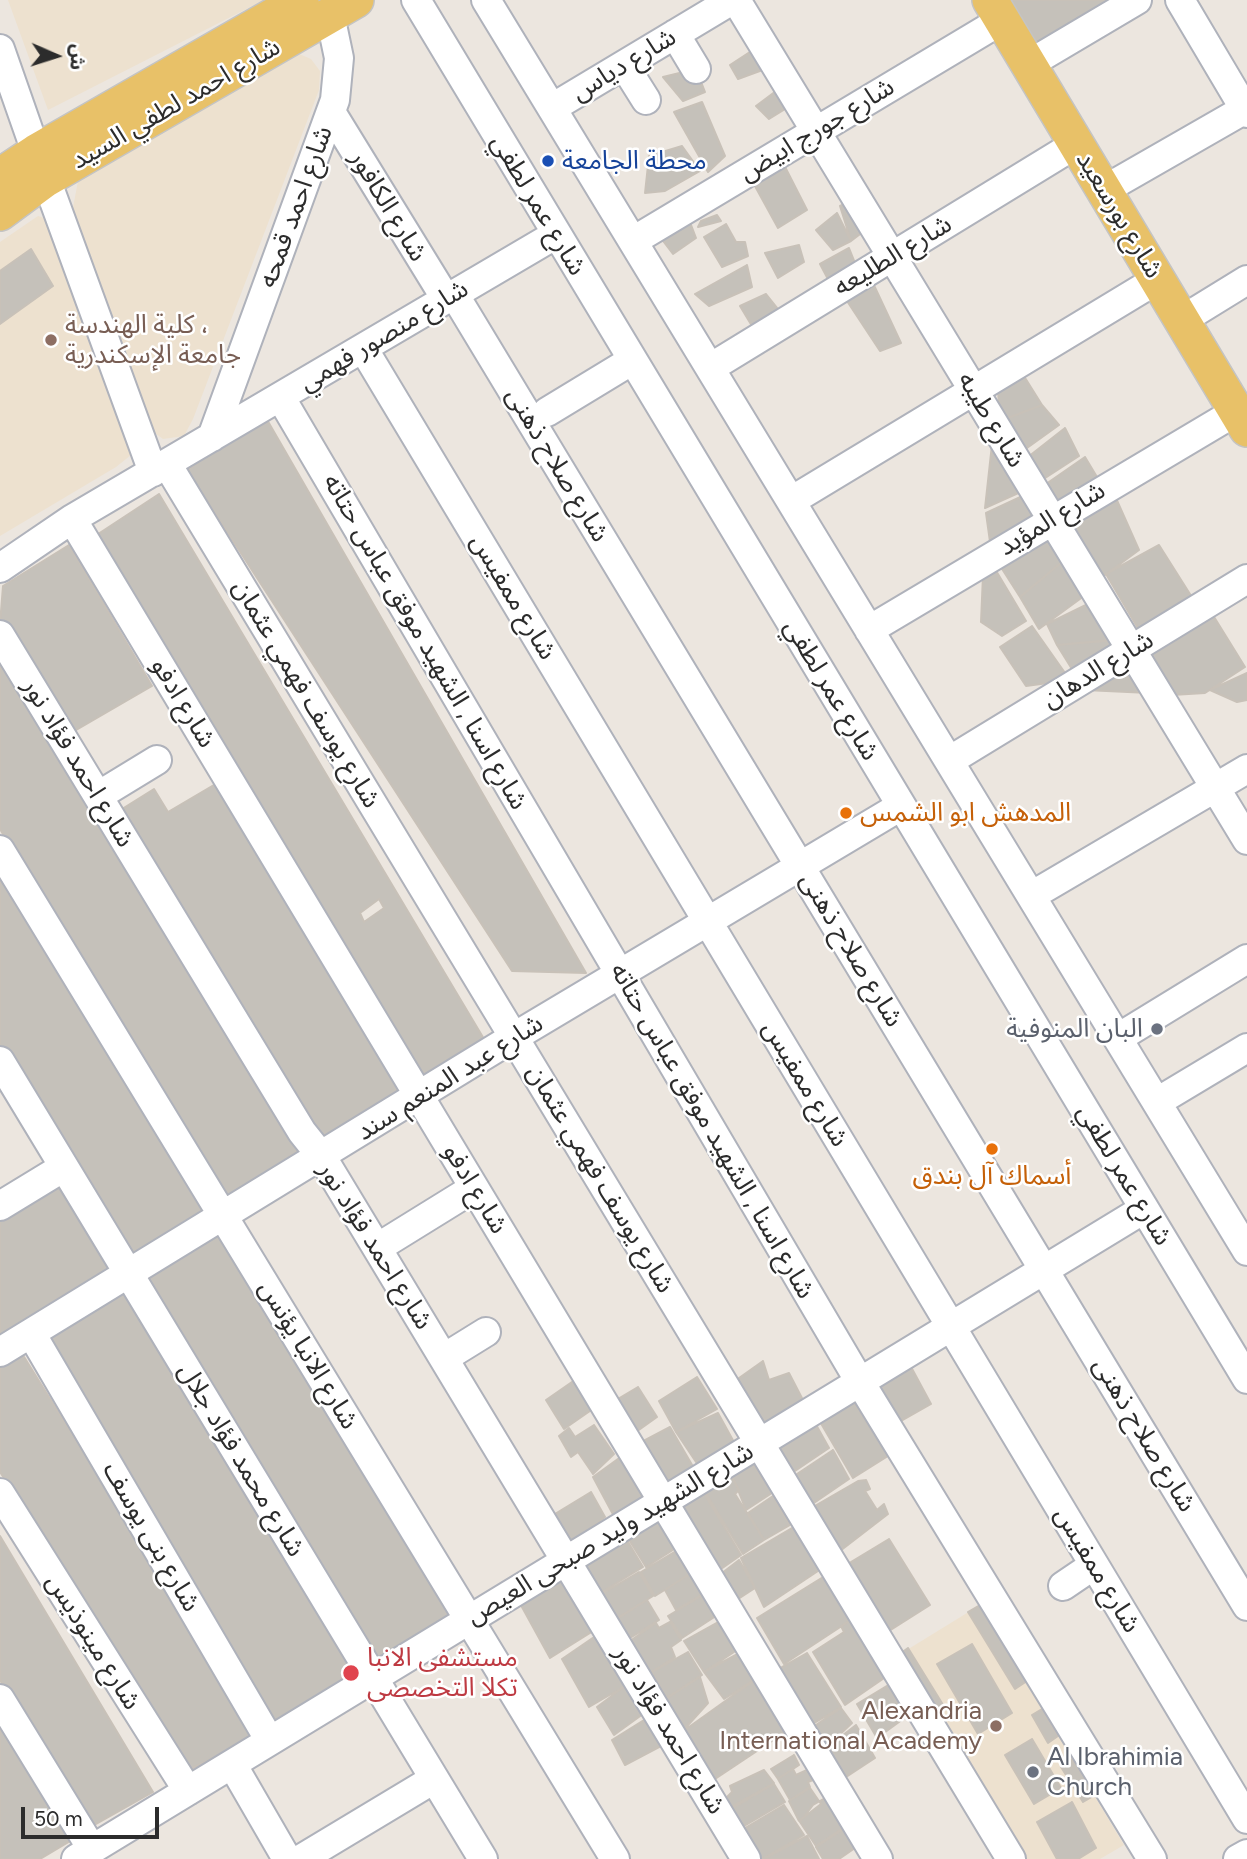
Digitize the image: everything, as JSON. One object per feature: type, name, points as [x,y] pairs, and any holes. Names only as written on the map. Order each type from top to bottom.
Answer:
[{"type":"main road","name":"شارع احمد لطفي السيد","points":[[0,176],[41,165],[329,5]]},
{"type":"main road","name":"شارع بورسعيد","points":[[996,10],[1242,420]]},
{"type":"main road","name":"شارع احمد لطفي السيد","points":[[0,212],[41,165]]},
{"type":"street","name":"شارع عمر لطفي","points":[[416,0],[555,235],[1247,1379]]},
{"type":"street","points":[[486,0],[1157,1102],[1243,1236]]},
{"type":"street","name":"شارع دياس","points":[[552,108],[734,0]]},
{"type":"street","name":"شارع طيبه","points":[[734,0],[1247,839]]},
{"type":"street","points":[[1029,64],[1137,0]]},
{"type":"street","points":[[1104,190],[1246,110],[1180,0]]},
{"type":"street","name":"شارع احمد قمحه","points":[[212,437],[331,112],[339,58],[329,5]]},
{"type":"street","name":"شارع جورج ابيض","points":[[633,241],[815,130],[996,10]]},
{"type":"street","points":[[675,34],[696,69]]},
{"type":"street","name":"شارع يوسف فهمي عثمان","points":[[0,49],[41,165],[160,468],[514,1037],[1011,1859]]},
{"type":"street","points":[[624,65],[646,100]]},
{"type":"street","name":"شارع الكافور","points":[[331,112],[450,297]]},
{"type":"street","name":"شارع الطليعه","points":[[710,368],[1076,144]]},
{"type":"street","name":"شارع منصور فهمي","points":[[212,437],[555,235]]},
{"type":"street","points":[[791,501],[1158,279]]},
{"type":"street","points":[[1182,320],[1247,280]]},
{"type":"street","name":"شارع صلاح ذهنى","points":[[450,297],[800,867],[1247,1606]]},
{"type":"street","name":"شارع ممفيس","points":[[363,348],[1247,1819]]},
{"type":"street","points":[[547,412],[631,360]]},
{"type":"street","name":"شارع اسنا , الشهيد موفق عباس حتاته","points":[[281,398],[860,1382],[1152,1859]]},
{"type":"street","name":"شارع المؤيد","points":[[869,630],[1051,519],[1242,420]]},
{"type":"street","points":[[0,568],[72,519],[212,437]]},
{"type":"street","name":"شارع ادفو","points":[[72,519],[878,1859]]},
{"type":"street","name":"شارع الدهان","points":[[949,761],[1247,579]]},
{"type":"street","name":"شارع احمد فؤاد نور","points":[[0,635],[302,1132],[322,1157],[746,1859]]},
{"type":"street","points":[[98,796],[157,760]]},
{"type":"street","points":[[1031,896],[1247,769]]},
{"type":"street","name":"شارع عبد المنعم سند","points":[[0,1352],[707,920],[901,806]]},
{"type":"street","name":"شارع الانبا يؤنس","points":[[0,850],[615,1859]]},
{"type":"street","points":[[1118,1038],[1247,959]]},
{"type":"street","points":[[1157,1102],[1247,1048]]},
{"type":"street","name":"شارع محمد فؤاد جلال","points":[[0,1061],[483,1859]]},
{"type":"street","points":[[0,1206],[64,1167]]},
{"type":"street","points":[[377,1248],[474,1188]]},
{"type":"street","name":"شارع الشهيد وليد صبحى العيص","points":[[84,1854],[1144,1209]]},
{"type":"street","points":[[444,1358],[486,1332]]},
{"type":"street","name":"شارع بنى يوسف","points":[[31,1333],[270,1741]]},
{"type":"street","name":"شارع مينوذيس","points":[[0,1493],[188,1791]]},
{"type":"street","points":[[1063,1586],[1094,1565]]},
{"type":"street","points":[[0,1699],[84,1854]]},
{"type":"street","points":[[232,1764],[287,1859]]},
{"type":"street","points":[[301,1859],[435,1779]]},
{"type":"street","points":[[1238,1859],[1247,1854]]},
{"type":"shaded area","points":[[8,0],[264,0],[48,110]]},
{"type":"shaded area","points":[[297,53],[311,59],[320,71],[319,90],[193,419],[184,436],[163,439],[152,431],[72,213],[78,181],[86,171]]},
{"type":"shaded area","name":"كلية الهندسة ، جامعة الإسكندرية","points":[[38,216],[57,222],[134,446],[131,455],[116,467],[0,536],[0,242]]},
{"type":"shaded area","name":"Alexandria International Academy","points":[[980,1605],[1124,1845],[1100,1859],[1019,1859],[897,1656]]},
{"type":"building","points":[[1006,0],[1112,0],[1035,47]]},
{"type":"building","points":[[759,46],[768,68],[738,79],[730,65]]},
{"type":"building","points":[[696,69],[705,92],[683,101],[663,77]]},
{"type":"building","points":[[780,88],[790,106],[769,119],[756,106]]},
{"type":"building","points":[[702,102],[725,156],[708,172],[674,112]]},
{"type":"building","points":[[682,146],[700,171],[665,191],[645,193],[649,156]]},
{"type":"building","points":[[781,159],[807,210],[778,228],[750,177]]},
{"type":"building","points":[[851,201],[872,225],[851,241],[840,206]]},
{"type":"building","points":[[685,209],[696,238],[673,254],[657,233]]},
{"type":"building","points":[[837,213],[851,241],[833,250],[816,230]]},
{"type":"building","points":[[717,215],[721,221],[698,227],[701,221]]},
{"type":"building","points":[[726,224],[736,242],[745,242],[748,256],[722,267],[704,237]]},
{"type":"building","points":[[799,245],[804,262],[778,278],[765,253]]},
{"type":"building","points":[[849,248],[857,268],[830,283],[820,264]]},
{"type":"building","points":[[31,249],[53,286],[0,324],[0,271]]},
{"type":"building","points":[[747,265],[752,287],[709,306],[695,294]]},
{"type":"building","points":[[872,281],[901,343],[880,351],[847,301]]},
{"type":"building","points":[[766,294],[778,309],[755,331],[740,306]]},
{"type":"building","points":[[1022,373],[1042,405],[1000,421],[997,375]]},
{"type":"building","points":[[1042,405],[1059,425],[1020,453],[1000,421]]},
{"type":"building","points":[[266,418],[586,973],[512,971],[187,470]]},
{"type":"building","points":[[994,426],[1025,490],[985,508]]},
{"type":"building","points":[[1065,428],[1079,456],[1039,482],[1028,457]]},
{"type":"building","points":[[1085,457],[1100,482],[1057,507],[1046,484]]},
{"type":"building","points":[[1029,493],[1038,518],[992,556],[986,513]]},
{"type":"building","points":[[159,494],[484,1039],[419,1081],[92,538]]},
{"type":"building","points":[[1115,496],[1139,550],[1101,578],[1067,524]]},
{"type":"building","points":[[1052,530],[1068,557],[1020,597],[997,561]]},
{"type":"building","points":[[69,545],[152,686],[71,733],[0,624],[3,586]]},
{"type":"building","points":[[1159,545],[1195,602],[1142,635],[1106,574]]},
{"type":"building","points":[[1068,557],[1084,596],[1039,629],[1020,597]]},
{"type":"building","points":[[995,569],[1026,621],[1002,636],[981,622],[983,575]]},
{"type":"building","points":[[1094,601],[1111,640],[1057,645],[1047,624]]},
{"type":"building","points":[[1211,612],[1245,667],[1205,693],[1172,695],[1142,649]]},
{"type":"building","points":[[1032,626],[1070,680],[1026,686],[1000,647]]},
{"type":"building","points":[[1117,640],[1085,690],[1057,645]]},
{"type":"building","points":[[0,659],[306,1145],[221,1205],[0,829]]},
{"type":"building","points":[[1132,660],[1149,693],[1085,690]]},
{"type":"building","points":[[1247,673],[1247,700],[1237,702],[1210,690]]},
{"type":"building","points":[[224,779],[410,1093],[321,1147],[122,809],[154,789],[168,812]]},
{"type":"building","points":[[0,875],[209,1217],[131,1267],[0,1053]]},
{"type":"building","points":[[379,899],[384,908],[364,922],[360,913]]},
{"type":"building","points":[[58,1186],[114,1276],[0,1342],[0,1217]]},
{"type":"building","points":[[217,1226],[453,1617],[375,1664],[137,1277]]},
{"type":"building","points":[[125,1288],[365,1678],[272,1732],[50,1338]]},
{"type":"building","points":[[21,1352],[259,1735],[191,1769],[0,1472],[0,1365]]},
{"type":"building","points":[[763,1361],[769,1380],[789,1373],[804,1402],[764,1429],[732,1383]]},
{"type":"building","points":[[910,1365],[931,1404],[894,1425],[874,1387]]},
{"type":"building","points":[[582,1375],[600,1404],[564,1429],[546,1400]]},
{"type":"building","points":[[697,1377],[717,1409],[676,1432],[659,1401]]},
{"type":"building","points":[[638,1387],[657,1417],[629,1437],[606,1406]]},
{"type":"building","points":[[852,1399],[888,1456],[853,1478],[819,1420]]},
{"type":"building","points":[[718,1413],[735,1444],[700,1468],[676,1432]]},
{"type":"building","points":[[814,1421],[829,1448],[789,1475],[770,1448]]},
{"type":"building","points":[[594,1425],[614,1454],[593,1474],[578,1452],[571,1457],[559,1436],[569,1428],[575,1437]]},
{"type":"building","points":[[670,1427],[695,1470],[662,1491],[634,1446]]},
{"type":"building","points":[[833,1450],[849,1479],[811,1505],[794,1476]]},
{"type":"building","points":[[622,1456],[648,1497],[616,1520],[593,1477]]},
{"type":"building","points":[[752,1462],[772,1493],[746,1510],[732,1475]]},
{"type":"building","points":[[730,1473],[739,1490],[735,1494],[764,1540],[743,1554],[704,1490]]},
{"type":"building","points":[[866,1480],[870,1489],[865,1491],[877,1510],[884,1504],[888,1514],[840,1551],[813,1507],[858,1481]]},
{"type":"building","points":[[702,1490],[741,1555],[711,1576],[671,1508]]},
{"type":"building","points":[[591,1492],[605,1517],[563,1549],[545,1520]]},
{"type":"building","points":[[773,1496],[790,1525],[764,1540],[748,1513]]},
{"type":"building","points":[[659,1519],[676,1548],[646,1567],[628,1538]]},
{"type":"building","points":[[797,1525],[821,1569],[764,1607],[741,1558]]},
{"type":"building","points":[[0,1536],[153,1792],[89,1828],[0,1680]]},
{"type":"building","points":[[625,1537],[643,1567],[592,1598],[576,1569]]},
{"type":"building","points":[[889,1539],[930,1605],[889,1631],[846,1565]]},
{"type":"building","points":[[676,1551],[690,1574],[655,1596],[641,1572]]},
{"type":"building","points":[[739,1560],[755,1588],[729,1605],[713,1580]]},
{"type":"building","points":[[564,1571],[598,1628],[550,1658],[517,1598]]},
{"type":"building","points":[[639,1572],[653,1596],[609,1623],[595,1598]]},
{"type":"building","points":[[691,1573],[703,1594],[676,1610],[665,1590]]},
{"type":"building","points":[[828,1574],[854,1618],[784,1664],[757,1618]]},
{"type":"building","points":[[706,1593],[719,1614],[682,1638],[668,1616]]},
{"type":"building","points":[[647,1600],[659,1620],[622,1643],[609,1624]]},
{"type":"building","points":[[980,1605],[1027,1681],[1015,1689],[968,1612]]},
{"type":"building","points":[[729,1616],[746,1644],[704,1672],[684,1641]]},
{"type":"building","points":[[854,1618],[890,1674],[845,1705],[813,1652],[844,1632],[841,1626]]},
{"type":"building","points":[[670,1622],[681,1640],[671,1647],[675,1657],[650,1673],[630,1641],[656,1623],[659,1628]]},
{"type":"building","points":[[597,1635],[625,1686],[589,1707],[562,1659]]},
{"type":"building","points":[[972,1644],[1012,1713],[978,1734],[937,1664]]},
{"type":"building","points":[[908,1648],[945,1708],[934,1716],[897,1656]]},
{"type":"building","points":[[747,1649],[763,1674],[724,1699],[704,1672]]},
{"type":"building","points":[[688,1652],[702,1675],[666,1698],[652,1672]]},
{"type":"building","points":[[807,1653],[841,1707],[806,1728],[773,1672]]},
{"type":"building","points":[[763,1674],[793,1727],[712,1781],[682,1732]]},
{"type":"building","points":[[700,1677],[708,1703],[680,1734],[661,1702]]},
{"type":"building","points":[[890,1684],[910,1714],[877,1738],[857,1704]]},
{"type":"building","points":[[625,1686],[643,1714],[614,1735],[597,1707]]},
{"type":"building","points":[[841,1708],[852,1723],[820,1753],[807,1731]]},
{"type":"building","points":[[1042,1709],[1058,1736],[1048,1743],[1032,1715]]},
{"type":"building","points":[[644,1720],[661,1746],[625,1765],[612,1740]]},
{"type":"building","points":[[856,1725],[875,1758],[837,1783],[820,1753]]},
{"type":"building","points":[[0,1726],[72,1840],[40,1859],[0,1859]]},
{"type":"building","name":"Al Ibrahimia Church","points":[[1032,1739],[1061,1788],[1034,1804],[1005,1755]]},
{"type":"building","points":[[794,1755],[799,1765],[778,1779],[771,1769]]},
{"type":"building","points":[[1072,1759],[1095,1795],[1083,1802],[1061,1767]]},
{"type":"building","points":[[793,1769],[796,1775],[807,1770],[813,1780],[808,1782],[810,1787],[790,1800],[778,1779]]},
{"type":"building","points":[[764,1770],[774,1783],[731,1807],[724,1817],[719,1805],[732,1792],[730,1786]]},
{"type":"building","points":[[774,1784],[785,1802],[734,1832],[731,1809]]},
{"type":"building","points":[[844,1787],[846,1826],[816,1846],[800,1822],[813,1805]]},
{"type":"building","points":[[810,1788],[821,1804],[799,1821],[789,1801]]},
{"type":"building","points":[[1072,1802],[1096,1848],[1078,1859],[1057,1859],[1037,1822]]},
{"type":"building","points":[[784,1805],[804,1835],[762,1859],[750,1859],[735,1834]]},
{"type":"building","points":[[844,1829],[855,1848],[839,1859],[823,1859],[816,1847]]},
{"type":"building","points":[[807,1836],[819,1859],[764,1859]]},
{"type":"place","name":"محطة الجامعة","points":[[548,161]]},
{"type":"place","name":"كلية الهندسة ، جامعة الإسكندرية","points":[[51,340]]},
{"type":"place","name":"المدهش ابو الشمس","points":[[846,813]]},
{"type":"place","name":"البان المنوفية","points":[[1157,1029]]},
{"type":"place","name":"أسماك آل بندق","points":[[992,1149]]},
{"type":"place","name":"مستشفى الانبا تكلا التخصصى","points":[[351,1673]]},
{"type":"place","name":"Alexandria International Academy","points":[[996,1726]]},
{"type":"place","name":"Al Ibrahimia Church","points":[[1033,1772]]}]
